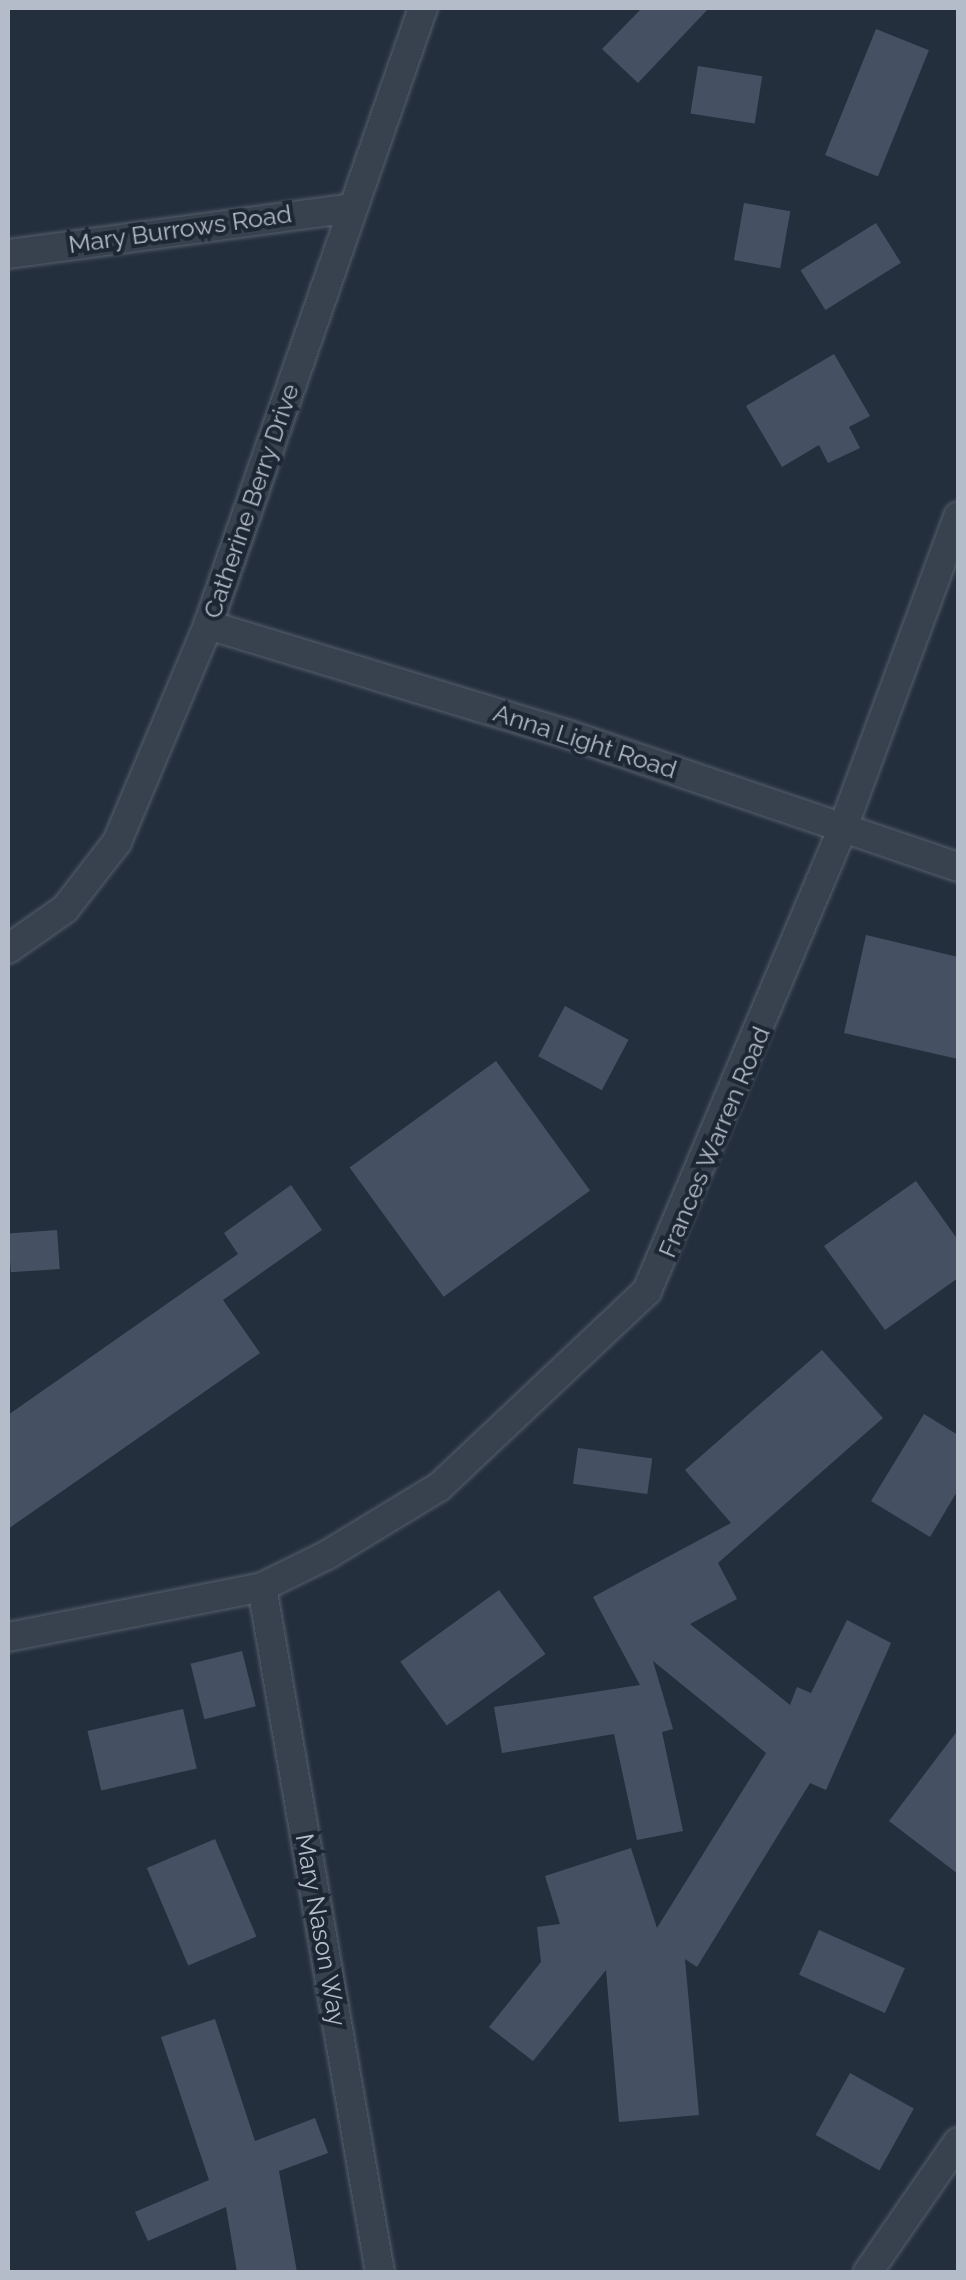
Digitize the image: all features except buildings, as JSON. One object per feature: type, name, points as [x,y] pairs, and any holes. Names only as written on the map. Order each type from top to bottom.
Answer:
[{"type":"street","name":"Catherine Berry Drive","points":[[8,949],[66,909],[117,842],[208,625],[423,8]]},
{"type":"street","name":"Mary Burrows Road","points":[[8,254],[353,208]]},
{"type":"street","name":"Frances Warren Road","points":[[8,1637],[262,1586],[439,1488],[647,1290],[844,824],[958,516]]},
{"type":"street","name":"Anna Light Road","points":[[208,625],[844,824],[958,867]]},
{"type":"street","name":"Mary Nason Way","points":[[262,1586],[380,2272]]},
{"type":"street","points":[[868,2272],[954,2157]]}]
